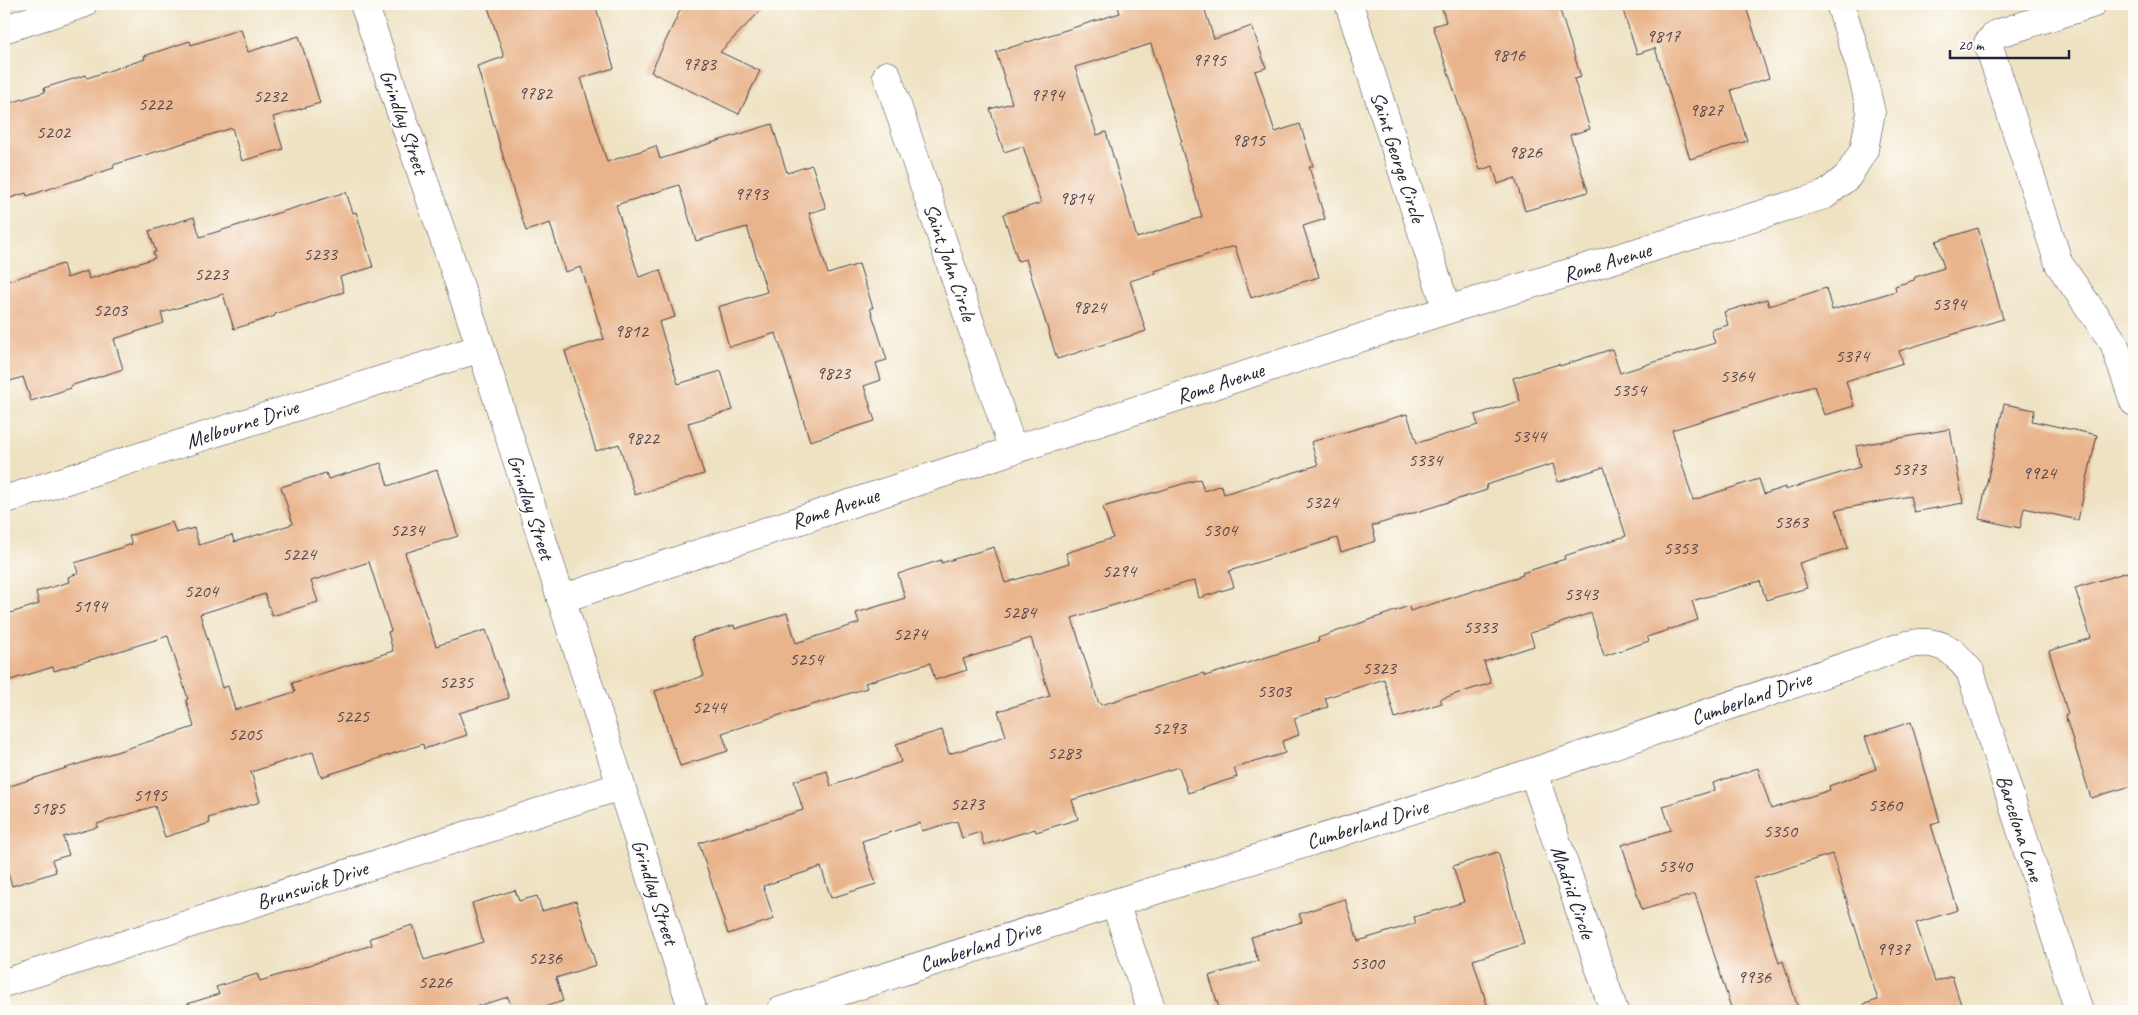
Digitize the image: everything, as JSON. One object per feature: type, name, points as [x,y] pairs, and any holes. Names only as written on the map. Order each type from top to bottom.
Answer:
[{"type":"street","points":[[4,29],[84,4]]},
{"type":"street","name":"Grindlay Street","points":[[364,4],[480,348],[693,1011]]},
{"type":"street","name":"Saint George Circle","points":[[1349,4],[1447,310]]},
{"type":"street","name":"Rome Avenue","points":[[561,599],[1447,310],[1825,195],[1848,176],[1864,150],[1872,112],[1860,66],[1840,4]]},
{"type":"street","points":[[2092,4],[1996,34],[1988,43],[1993,65],[2059,264],[2114,343],[2134,402]]},
{"type":"street","name":"Saint John Circle","points":[[887,75],[1013,450]]},
{"type":"street","name":"Melbourne Drive","points":[[4,500],[480,348]]},
{"type":"street","name":"Cumberland Drive","points":[[780,1011],[1115,903],[1533,772],[1903,645],[1927,642],[1951,651]]},
{"type":"street","name":"Barcelona Lane","points":[[1951,651],[1970,671],[2079,1011]]},
{"type":"street","name":"Madrid Circle","points":[[1533,772],[1614,1011]]},
{"type":"street","name":"Brunswick Drive","points":[[4,983],[621,786]]},
{"type":"street","points":[[1115,903],[1152,1011]]},
{"type":"building","points":[[487,4],[595,4],[614,68],[581,78],[607,162],[656,146],[660,159],[772,124],[787,173],[812,165],[826,208],[809,213],[828,274],[859,264],[873,308],[870,308],[887,360],[876,363],[881,380],[864,386],[875,421],[810,441],[776,333],[729,347],[718,307],[767,292],[747,227],[696,241],[679,185],[616,205],[639,277],[660,270],[675,317],[659,322],[678,384],[721,371],[733,410],[688,423],[704,474],[635,495],[619,444],[596,451],[565,351],[604,339],[581,267],[565,272],[550,223],[526,231],[512,187],[477,66],[504,57]]},
{"type":"building","points":[[683,4],[767,4],[720,52],[760,71],[739,114],[651,72]]},
{"type":"building","points":[[1117,4],[1203,4],[1214,39],[1252,26],[1266,68],[1255,71],[1275,132],[1300,124],[1313,166],[1309,167],[1325,219],[1303,226],[1319,277],[1251,298],[1235,246],[1155,271],[1156,273],[1130,281],[1146,331],[1057,359],[1026,259],[1018,261],[1003,214],[1041,203],[1023,146],[1004,152],[990,109],[1012,103],[996,52],[1120,13]],"holes":[[[1151,44],[1182,142],[1180,143],[1202,217],[1137,238],[1106,132],[1097,135],[1075,67]]]},
{"type":"building","points":[[1441,4],[1558,4],[1581,77],[1574,79],[1590,129],[1570,135],[1588,192],[1525,211],[1515,178],[1498,184],[1493,166],[1480,170],[1433,26],[1446,22]]},
{"type":"building","points":[[1621,4],[1745,4],[1769,78],[1731,90],[1747,141],[1690,159],[1655,48],[1637,54]]},
{"type":"building","points":[[241,29],[248,52],[299,36],[320,103],[273,117],[283,149],[242,161],[232,128],[113,165],[114,168],[27,196],[26,193],[4,200],[4,105],[45,92],[44,88],[86,75],[87,78],[145,59],[144,56],[190,41],[191,45]]},
{"type":"building","points":[[346,192],[353,213],[356,212],[373,267],[340,277],[344,292],[234,329],[223,294],[161,313],[164,323],[114,339],[123,369],[31,401],[23,377],[4,383],[4,282],[63,264],[67,278],[87,271],[89,279],[155,258],[153,252],[156,252],[149,231],[194,217],[200,237]]},
{"type":"building","points":[[1978,228],[2003,319],[1899,351],[1903,363],[1846,381],[1854,406],[1824,415],[1814,386],[1672,430],[1693,500],[1759,479],[1764,494],[1785,487],[1785,490],[1860,467],[1856,446],[1950,429],[1963,503],[1914,512],[1910,496],[1836,510],[1848,548],[1799,563],[1807,588],[1766,600],[1760,581],[1692,601],[1698,620],[1647,637],[1649,641],[1604,656],[1591,613],[1530,633],[1534,646],[1484,662],[1491,683],[1440,699],[1442,703],[1395,718],[1384,679],[1325,698],[1328,707],[1294,718],[1299,735],[1282,741],[1285,753],[1234,768],[1237,777],[1188,793],[1179,767],[1072,800],[1078,819],[1036,832],[1035,829],[984,845],[980,832],[962,838],[957,821],[922,831],[920,823],[862,841],[876,884],[831,898],[821,867],[763,886],[774,919],[728,934],[699,843],[803,810],[794,781],[827,771],[831,786],[901,762],[896,744],[942,730],[949,754],[1006,736],[998,711],[1050,696],[1031,638],[963,659],[967,670],[935,680],[930,663],[865,683],[867,688],[722,733],[728,751],[680,766],[655,691],[704,676],[692,638],[734,625],[735,629],[787,613],[796,643],[859,623],[856,613],[905,598],[898,574],[941,560],[941,563],[994,547],[1005,583],[1069,563],[1066,553],[1113,538],[1103,507],[1200,479],[1204,491],[1221,485],[1224,494],[1318,465],[1311,442],[1407,414],[1417,443],[1478,425],[1475,415],[1520,401],[1513,378],[1559,364],[1560,366],[1612,349],[1620,373],[1715,343],[1711,330],[1728,325],[1724,312],[1767,299],[1769,306],[1826,288],[1832,310],[1896,291],[1895,286],[1914,280],[1915,277],[1944,268],[1936,241]],"holes":[[[1553,464],[1558,482],[1604,467],[1626,536],[1564,556],[1565,559],[1522,573],[1523,575],[1410,611],[1409,606],[1318,638],[1319,641],[1205,676],[1204,673],[1101,705],[1098,701],[1072,618],[1195,581],[1199,598],[1234,587],[1229,571],[1337,538],[1341,552],[1376,541],[1372,526],[1487,490],[1486,485]]]},
{"type":"building","points":[[2004,404],[2035,410],[2032,421],[2097,435],[2078,520],[2024,508],[2020,528],[1979,519]]},
{"type":"building","points":[[381,463],[388,486],[437,470],[458,536],[405,553],[436,646],[486,630],[509,698],[459,713],[467,735],[424,749],[423,744],[321,777],[313,752],[251,772],[260,802],[208,818],[210,823],[165,837],[155,806],[97,824],[98,827],[63,837],[69,855],[52,860],[56,872],[12,886],[4,860],[4,788],[194,727],[186,700],[188,699],[168,636],[54,671],[53,667],[4,682],[4,615],[39,604],[36,592],[69,582],[68,577],[78,573],[75,563],[132,544],[129,536],[172,522],[176,533],[194,528],[199,545],[232,535],[234,542],[293,524],[281,487],[326,473],[328,479]],"holes":[[[369,562],[391,631],[388,632],[393,651],[292,683],[295,692],[235,710],[228,686],[222,688],[200,614],[265,594],[272,616],[318,602],[311,581]]]},
{"type":"building","points":[[2134,570],[2134,785],[2091,798],[2065,715],[2068,714],[2049,651],[2091,638],[2075,588]]},
{"type":"building","points":[[1911,722],[1940,822],[1931,825],[1958,910],[1916,923],[1935,982],[1952,976],[1963,1011],[1865,1011],[1864,1004],[1878,1000],[1832,854],[1753,879],[1779,963],[1783,961],[1799,1011],[1732,1011],[1695,894],[1642,910],[1622,845],[1671,830],[1663,806],[1715,790],[1713,783],[1758,768],[1771,809],[1830,790],[1829,786],[1876,769],[1865,737]]},
{"type":"building","points":[[1498,852],[1524,944],[1473,960],[1489,1011],[1220,1011],[1209,976],[1258,961],[1251,937],[1302,922],[1299,914],[1345,899],[1358,941],[1416,923],[1414,917],[1464,902],[1453,866]]},
{"type":"building","points":[[515,890],[519,901],[537,896],[542,911],[576,901],[596,965],[556,978],[563,1001],[531,1011],[513,1011],[508,997],[462,1011],[188,1011],[187,1004],[219,994],[216,987],[257,974],[260,981],[372,945],[370,938],[413,925],[424,960],[483,942],[472,903]]}]
